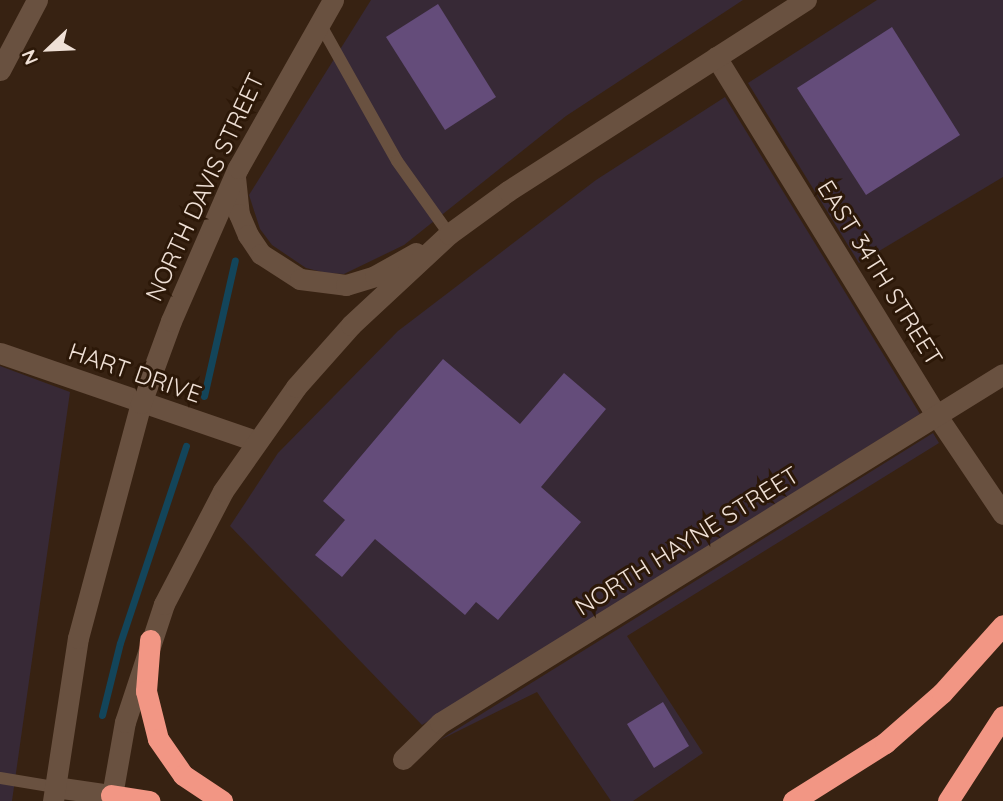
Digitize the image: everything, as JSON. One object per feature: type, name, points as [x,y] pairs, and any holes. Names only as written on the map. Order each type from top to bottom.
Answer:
[{"type":"highway","points":[[793,801],[884,743],[942,694],[1003,625]]},
{"type":"highway","points":[[150,640],[146,691],[158,740],[183,775],[222,801]]},
{"type":"highway","points":[[948,801],[1003,716]]},
{"type":"highway","points":[[111,798],[150,801]]},
{"type":"main road","points":[[0,70],[37,0]]},
{"type":"main road","name":"NORTH DAVIS STREET","points":[[54,794],[78,638],[141,404],[171,321],[238,168],[333,0]]},
{"type":"main road","points":[[238,168],[235,191],[248,235],[261,254],[300,279],[346,285],[376,276],[449,234],[508,191],[806,0]]},
{"type":"main road","name":"EAST 34TH STREET","points":[[716,57],[937,416],[1003,514]]},
{"type":"main road","points":[[54,794],[111,798],[119,748],[150,640],[182,562],[255,441],[351,325],[449,234]]},
{"type":"main road","name":"HART DRIVE","points":[[0,353],[141,404],[255,441]]},
{"type":"main road","name":"NORTH HAYNE STREET","points":[[403,759],[440,723],[1003,374]]},
{"type":"lane","points":[[319,22],[397,161],[449,234]]},
{"type":"lane","points":[[0,778],[54,794]]},
{"type":"shaded area","points":[[371,0],[743,0],[566,116],[404,245],[344,274],[326,273],[306,268],[272,245],[260,229],[249,195]]},
{"type":"shaded area","points":[[877,0],[1003,0],[1003,177],[859,263],[748,83]]},
{"type":"shaded area","points":[[725,97],[920,414],[422,725],[230,526],[278,453],[398,331],[596,180]]},
{"type":"shaded area","points":[[0,366],[70,392],[12,801],[0,801]]},
{"type":"shaded area","points":[[933,433],[939,443],[627,636],[703,753],[633,801],[611,801],[537,692],[438,741]]},
{"type":"building","points":[[438,4],[496,97],[445,130],[386,37]]},
{"type":"building","points":[[892,27],[960,135],[866,195],[797,88]]},
{"type":"building","points":[[443,359],[520,424],[564,373],[606,409],[541,487],[581,522],[498,620],[476,602],[465,615],[375,539],[342,577],[315,555],[345,520],[323,501]]},
{"type":"building","points":[[663,702],[689,746],[654,768],[627,724]]},
{"type":"waterway","points":[[204,396],[235,260]]},
{"type":"waterway","points":[[102,715],[120,643],[186,446]]}]
